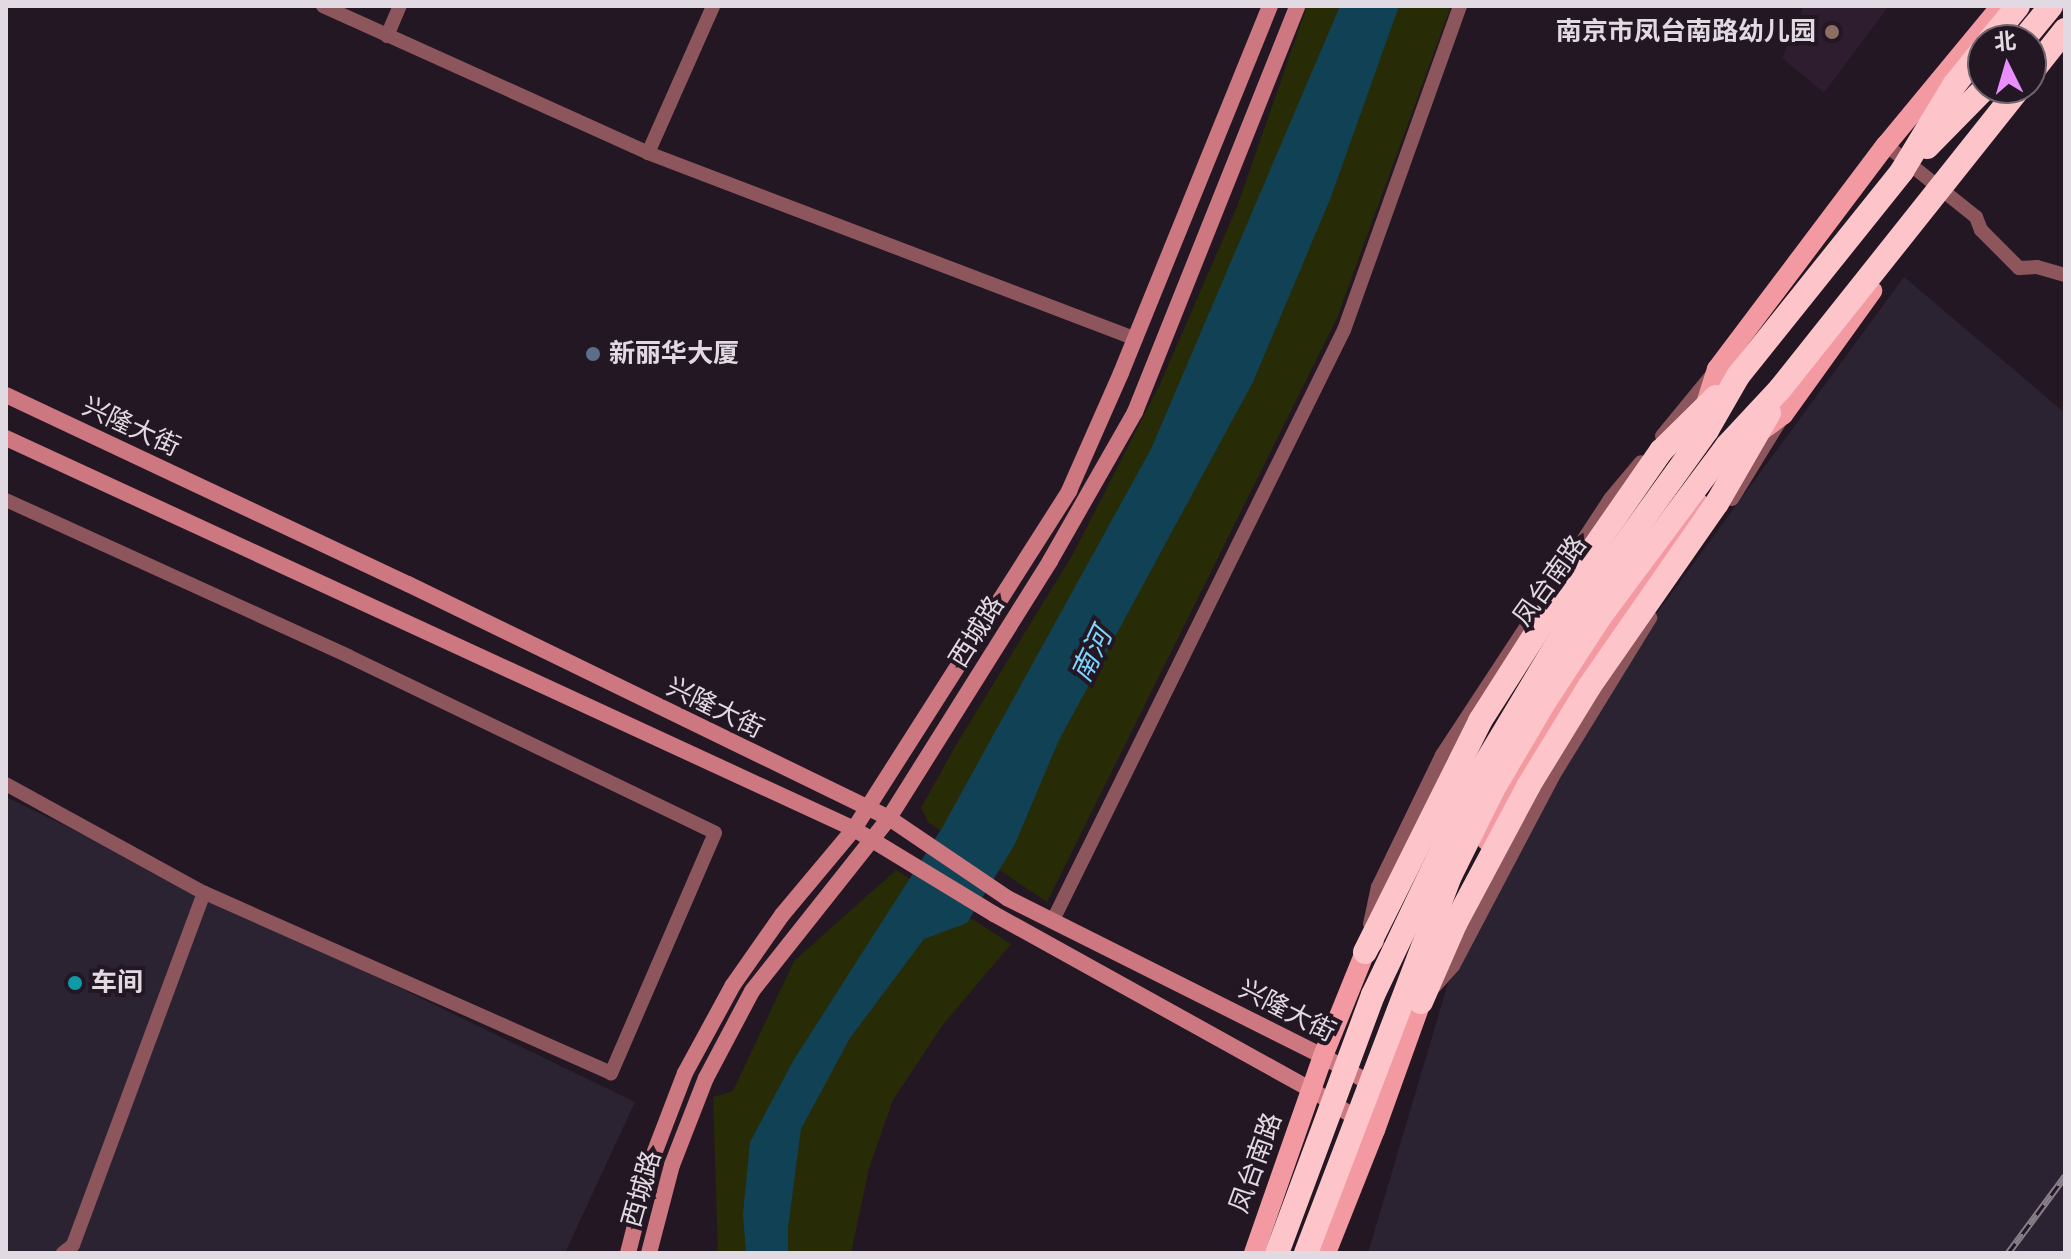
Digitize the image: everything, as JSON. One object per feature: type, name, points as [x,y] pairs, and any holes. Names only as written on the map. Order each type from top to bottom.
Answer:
[{"type":"highway","points":[[2003,24],[2018,6]]},
{"type":"highway","points":[[2036,24],[2051,6]]},
{"type":"highway","points":[[2047,53],[2065,30]]},
{"type":"highway","name":"凤台南路","points":[[1277,1253],[1373,995],[1476,779],[1577,611],[1707,430],[1728,372],[1902,171],[1967,69]]},
{"type":"highway","points":[[1902,171],[1969,104]]},
{"type":"highway","points":[[1306,1253],[1451,874],[1493,789],[1601,615],[1727,446],[1780,389],[2006,104]]},
{"type":"highway","points":[[1365,952],[1462,753],[1554,605],[1661,451],[1728,372]]},
{"type":"highway","points":[[1421,1002],[1456,922],[1545,758],[1622,638],[1725,491],[1780,389]]},
{"type":"main road","name":"西城路","points":[[628,1253],[652,1159],[685,1073],[733,985],[782,915],[867,810],[1069,491],[1136,339],[1270,6]]},
{"type":"main road","name":"西城路","points":[[649,1253],[672,1165],[706,1078],[752,991],[889,818],[1050,561],[1135,412],[1297,6]]},
{"type":"main road","name":"凤台南路","points":[[1254,1253],[1323,1056],[1365,952],[1390,921],[1453,788],[1517,673],[1702,418],[1728,372],[1886,145],[2001,6]]},
{"type":"main road","points":[[2047,68],[2065,45]]},
{"type":"main road","points":[[1326,1253],[1421,1002],[1425,966],[1503,808],[1551,721],[1609,627],[1739,447],[1783,415],[1947,192],[2018,104]]},
{"type":"main road","name":"兴隆大街","points":[[6,395],[408,584],[867,810],[889,818],[1007,898],[1323,1056],[1387,1093]]},
{"type":"main road","name":"兴隆大街","points":[[6,438],[854,829],[994,914],[1312,1090],[1375,1130]]},
{"type":"main road","points":[[782,915],[796,913],[799,929]]},
{"type":"street","points":[[323,6],[648,153],[1136,339]]},
{"type":"street","points":[[387,36],[400,6]]},
{"type":"street","points":[[648,153],[713,6]]},
{"type":"street","points":[[1053,920],[1344,330],[1460,6]]},
{"type":"street","points":[[1886,145],[1976,217],[1981,230],[2019,268],[2037,267],[2065,275]]},
{"type":"street","points":[[1421,1002],[1453,966],[1556,771],[1656,608],[1739,489],[1783,415]]},
{"type":"street","points":[[6,500],[348,656],[715,833],[611,1073],[204,893],[6,784]]},
{"type":"street","points":[[63,1253],[73,1245],[204,893]]},
{"type":"shaded area","name":"南京市凤台南路幼儿园","points":[[1804,6],[1889,6],[1824,93],[1782,58]]},
{"type":"shaded area","points":[[1904,277],[2065,413],[2065,1253],[1368,1253],[1453,966],[1632,647]]},
{"type":"shaded area","points":[[6,797],[635,1102],[565,1253],[6,1253]]},
{"type":"green space","points":[[1307,6],[1451,6],[1337,318],[1047,902],[929,823],[921,808],[1073,554],[1160,384],[1237,207]]},
{"type":"green space","points":[[896,870],[1011,944],[942,1026],[893,1100],[869,1168],[851,1253],[718,1253],[713,1097],[733,1091],[794,961]]},
{"type":"water","name":"南河","points":[[1340,6],[1399,6],[1331,197],[1253,382],[1058,742],[1015,844],[967,923],[924,939],[850,1038],[801,1129],[788,1228],[788,1253],[746,1253],[743,1214],[750,1142],[793,1061],[942,828],[1151,449]]},
{"type":"railway","points":[[2008,1253],[2065,1176]]},
{"type":"place","name":"南京市凤台南路幼儿园","points":[[1832,32]]},
{"type":"place","name":"新丽华大厦","points":[[593,354]]},
{"type":"place","name":"车间","points":[[75,983]]}]
